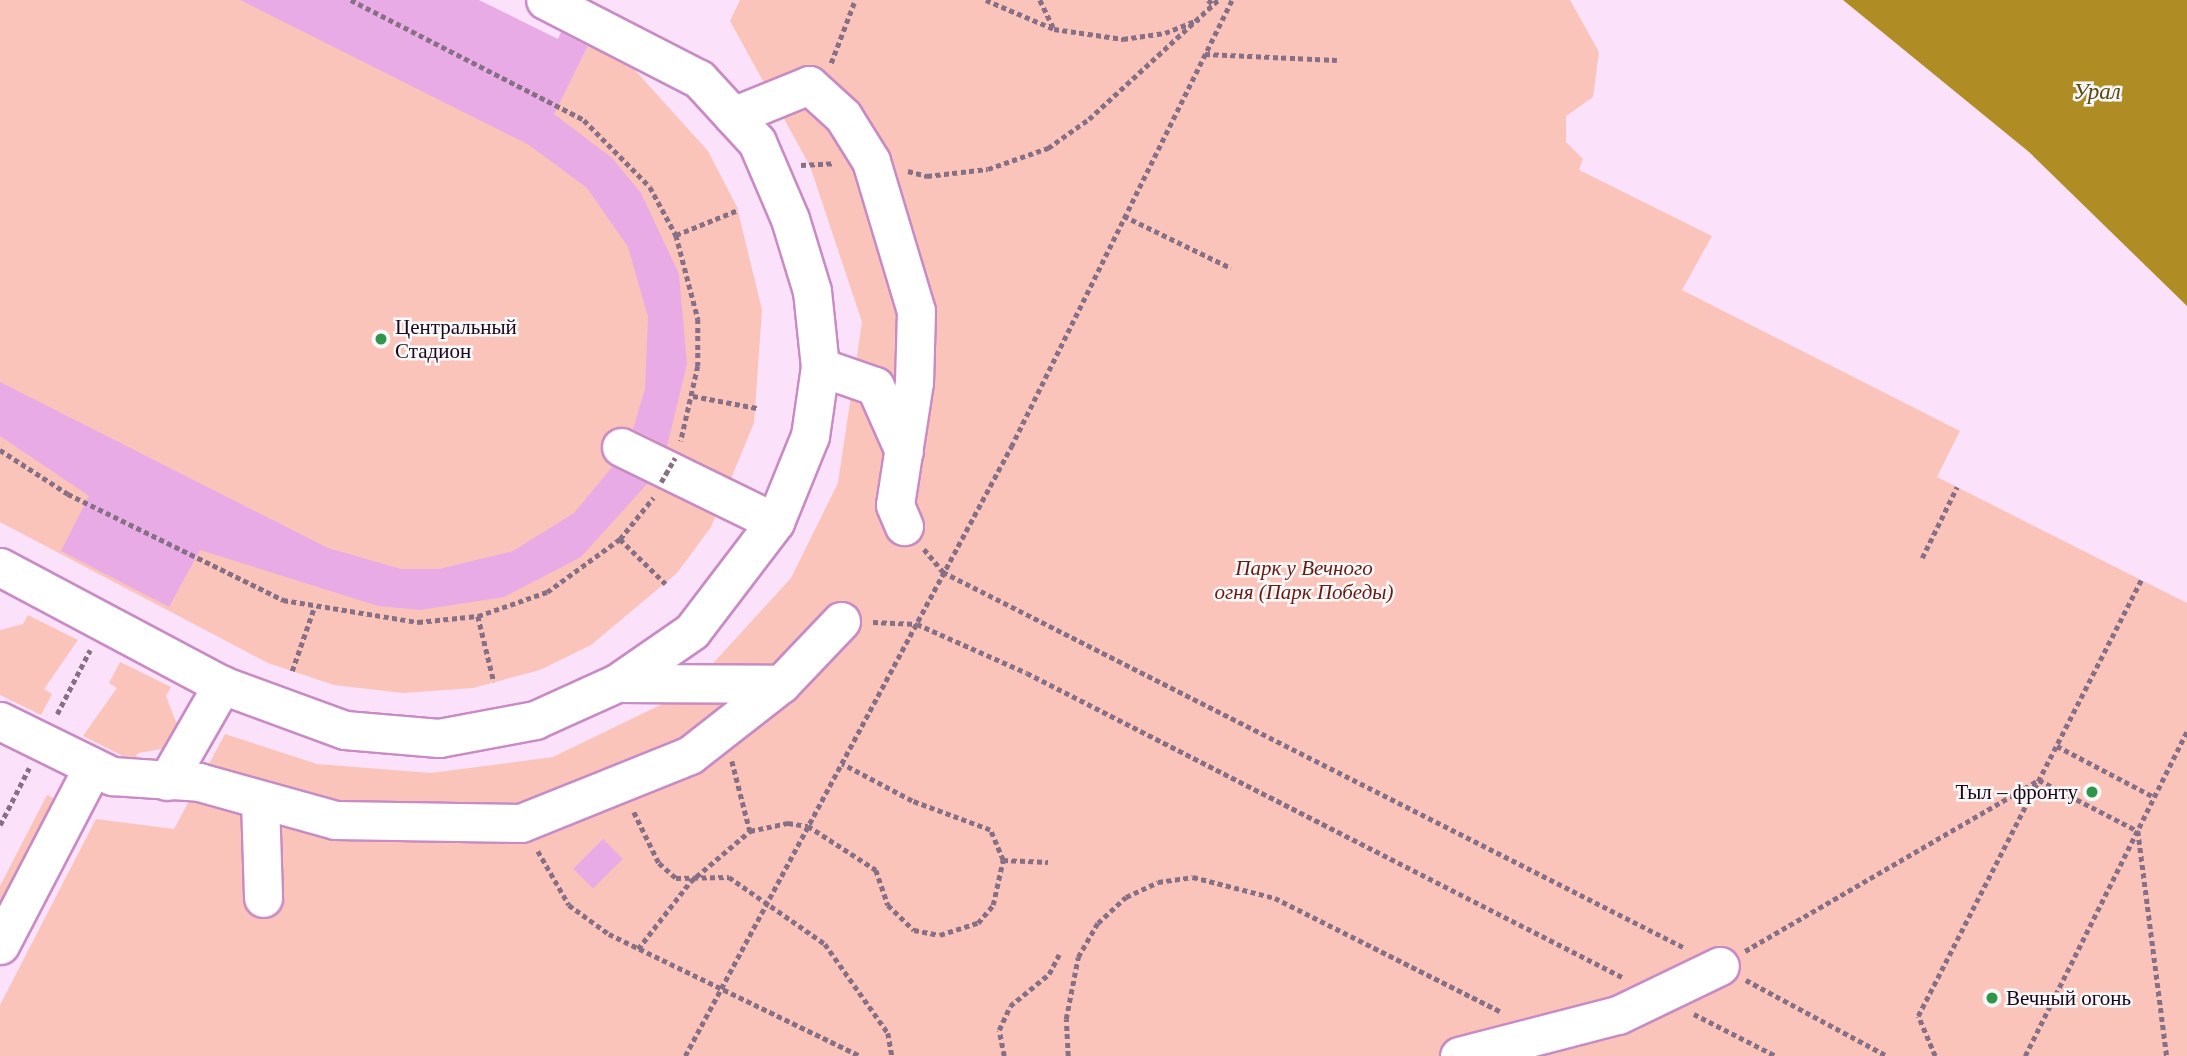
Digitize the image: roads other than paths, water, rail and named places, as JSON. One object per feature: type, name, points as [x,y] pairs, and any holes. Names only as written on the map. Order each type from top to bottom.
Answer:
[{"type":"lane","points":[[0,567],[222,685],[345,730],[439,738],[534,720],[617,683],[692,631],[775,522],[810,436],[820,367],[812,292],[757,142],[698,79],[545,0]]},
{"type":"lane","points":[[733,116],[809,85],[843,116],[871,161],[916,311],[904,451],[895,505],[904,526]]},
{"type":"lane","points":[[820,367],[875,386],[904,451]]},
{"type":"lane","points":[[621,447],[775,522]]},
{"type":"lane","points":[[0,721],[112,776],[167,781],[260,800],[335,820],[521,823],[690,755],[782,684],[841,621]]},
{"type":"lane","points":[[617,683],[782,684]]},
{"type":"lane","points":[[167,781],[222,685]]},
{"type":"lane","points":[[0,945],[92,768]]},
{"type":"lane","points":[[260,800],[263,898]]},
{"type":"lane","points":[[1459,1056],[1543,1037],[1663,999],[1720,966]]},
{"type":"water","name":"Урал","points":[[1843,0],[2187,0],[2187,306],[2029,152]]},
{"type":"place","name":"Центральный Стадион","points":[[381,339]]},
{"type":"place","name":"Тыл – фронту","points":[[2092,792]]},
{"type":"place","name":"Вечный огонь","points":[[1992,998]]},
{"type":"park label","name":"Парк у Вечного огня (Парк Победы)","points":[[1304,580]]}]
